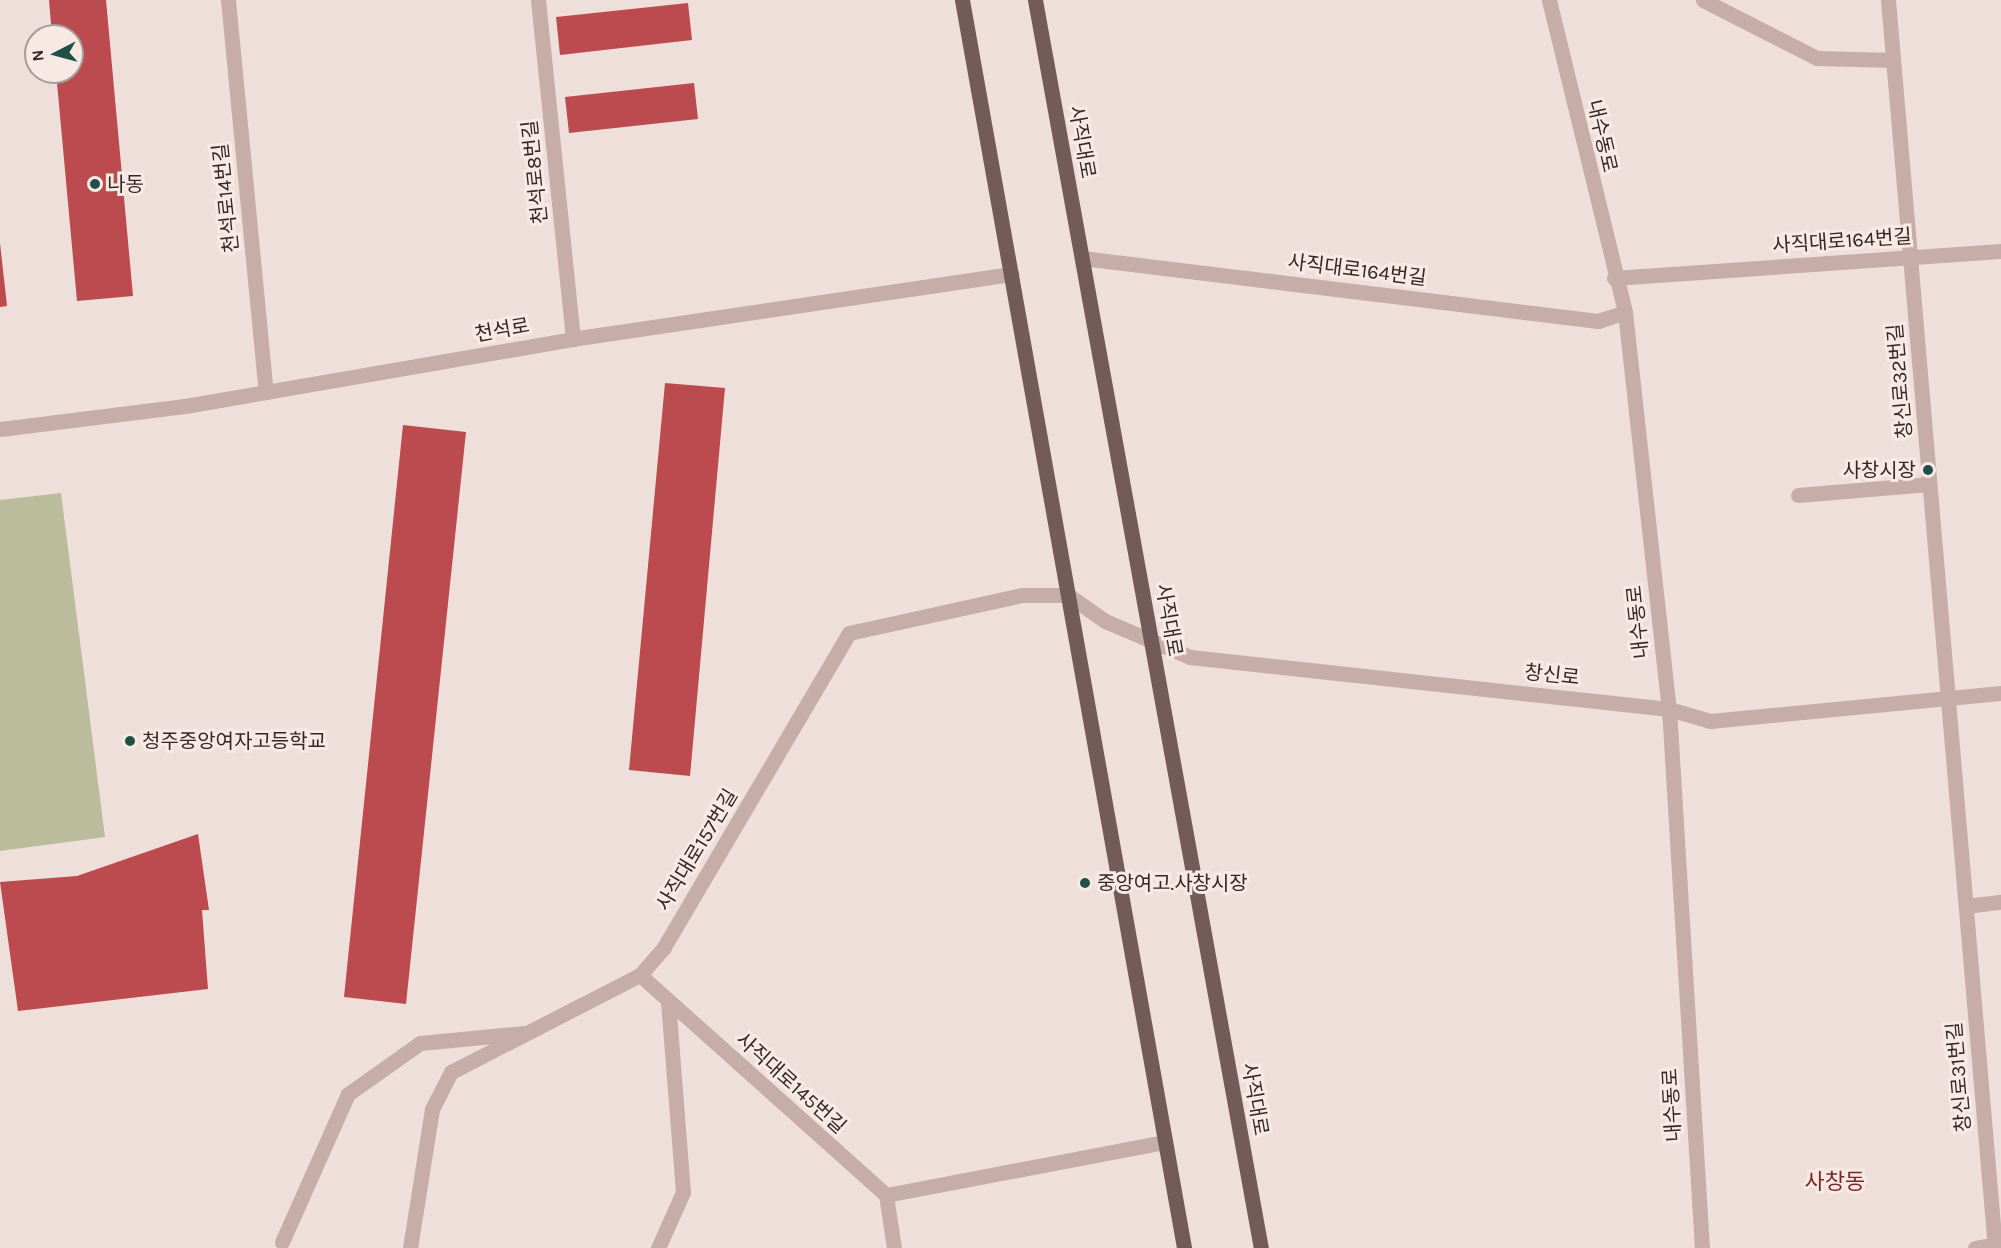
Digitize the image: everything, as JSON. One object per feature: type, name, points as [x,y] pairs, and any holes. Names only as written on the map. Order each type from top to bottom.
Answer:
[{"type":"main road","points":[[962,0],[1184,1248]]},
{"type":"main road","name":"사직대로","points":[[1035,0],[1261,1248]]},
{"type":"street","name":"천석로14번길","points":[[228,0],[266,392]]},
{"type":"street","name":"천석로8번길","points":[[538,0],[573,339]]},
{"type":"street","name":"내수동로","points":[[1549,0],[1614,278],[1625,312],[1669,709],[1702,1248]]},
{"type":"street","points":[[1703,0],[1817,58],[1893,60]]},
{"type":"street","name":"창신로32번길","points":[[1888,0],[1948,698]]},
{"type":"street","name":"사직대로164번길","points":[[1614,278],[2001,251]]},
{"type":"street","name":"사직대로164번길","points":[[1082,258],[1598,321],[1625,312]]},
{"type":"street","name":"천석로","points":[[0,429],[266,392],[573,339],[1011,274]]},
{"type":"street","points":[[1798,495],[1930,484]]},
{"type":"street","name":"사직대로157번길","points":[[410,1248],[432,1108],[451,1072],[640,975],[664,947],[849,633],[1022,595],[1068,595]]},
{"type":"street","name":"창신로","points":[[1068,595],[1105,621],[1190,657],[1669,709],[1710,721],[2001,693]]},
{"type":"street","name":"창신로31번길","points":[[1948,698],[1997,1245]]},
{"type":"street","points":[[1966,906],[2001,902]]},
{"type":"street","name":"사직대로145번길","points":[[640,975],[886,1195]]},
{"type":"street","points":[[658,1248],[683,1192],[668,1002]]},
{"type":"street","points":[[282,1242],[348,1094],[420,1043],[532,1032]]},
{"type":"street","points":[[894,1248],[886,1195],[1165,1142]]},
{"type":"street","points":[[1975,1248],[1997,1245]]},
{"type":"green space","points":[[61,493],[105,837],[0,851],[0,500]]},
{"type":"building","name":"나동","points":[[49,0],[106,0],[133,296],[77,301],[57,84],[84,84],[84,24],[51,24]]},
{"type":"building","points":[[688,3],[692,40],[560,55],[556,17]]},
{"type":"building","points":[[694,83],[698,119],[569,133],[565,97]]},
{"type":"building","points":[[0,243],[7,306],[0,307]]},
{"type":"building","points":[[665,383],[725,388],[690,776],[629,770]]},
{"type":"building","points":[[403,425],[466,432],[406,1004],[344,997]]},
{"type":"building","points":[[198,834],[209,910],[202,910],[208,989],[18,1011],[0,882],[77,876]]},
{"type":"place","name":"나동","points":[[95,184]]},
{"type":"place","name":"사창시장","points":[[1928,470]]},
{"type":"place","name":"청주중앙여자고등학교","points":[[130,741]]},
{"type":"place","name":"중앙여고.사창시장","points":[[1085,883]]},
{"type":"district","name":"사창동","points":[[1835,1183]]}]
